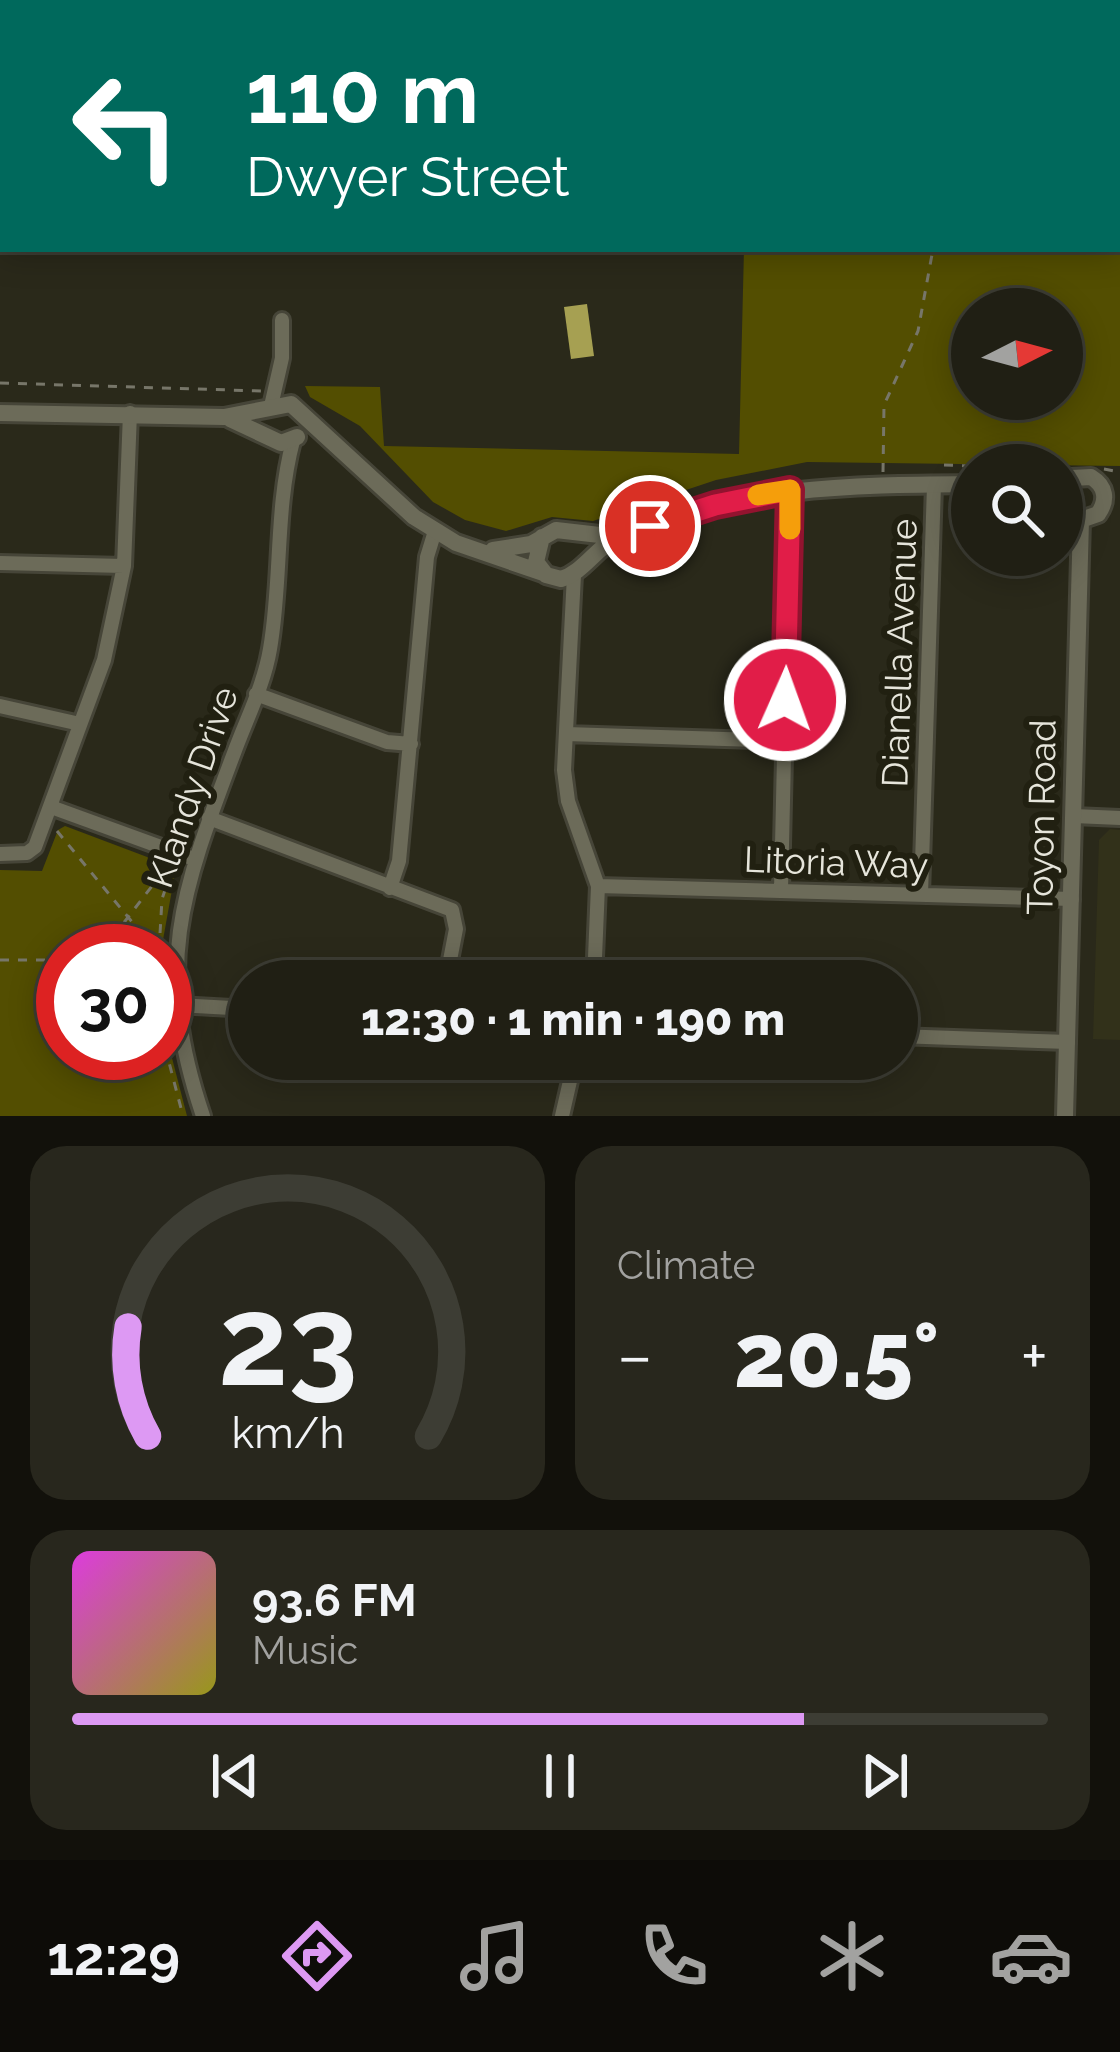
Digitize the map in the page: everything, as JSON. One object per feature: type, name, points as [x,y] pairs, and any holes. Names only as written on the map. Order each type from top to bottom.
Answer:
[{"type":"street","points":[[268,435],[282,320]]},
{"type":"street","points":[[278,373],[298,432]]},
{"type":"street","points":[[224,417],[271,402],[291,404]]},
{"type":"street","points":[[0,412],[224,417],[268,435],[298,432],[341,449],[435,531],[546,575],[578,568],[618,537],[715,505],[790,490],[951,484]]},
{"type":"street","points":[[0,854],[32,851],[104,660],[124,566],[130,413]]},
{"type":"street","name":"Klandy Drive","points":[[181,924],[194,859],[271,647],[283,476],[298,432]]},
{"type":"street","name":"Klandy Drive","points":[[268,435],[283,476]]},
{"type":"street","points":[[1083,476],[1112,491],[1098,514],[1083,519]]},
{"type":"street","name":"Dianella Avenue","points":[[921,895],[934,484]]},
{"type":"street","points":[[781,890],[790,490]]},
{"type":"street","points":[[483,551],[514,549],[561,530],[575,536],[618,537]]},
{"type":"street","points":[[390,888],[399,861],[427,557],[435,531]]},
{"type":"street","points":[[575,536],[578,568],[568,620],[568,801],[598,886],[595,960]]},
{"type":"street","points":[[542,537],[535,555],[568,620]]},
{"type":"street","points":[[0,563],[124,566]]},
{"type":"street","name":"Toyon Road","points":[[1065,1116],[1080,576]]},
{"type":"street","points":[[256,694],[387,742],[411,744]]},
{"type":"street","points":[[0,706],[80,724]]},
{"type":"street","points":[[566,734],[784,740]]},
{"type":"street","points":[[51,807],[194,859]]},
{"type":"street","points":[[1074,816],[1120,818]]},
{"type":"street","points":[[209,818],[452,910],[457,919],[450,960]]},
{"type":"street","name":"Litoria Way","points":[[598,886],[1072,899]]},
{"type":"street","points":[[192,1005],[228,1008]]},
{"type":"street","points":[[918,1037],[1068,1042]]},
{"type":"street","name":"Klandy Drive","points":[[192,1077],[203,1116]]},
{"type":"street","points":[[562,1116],[570,1080]]},
{"type":"path","points":[[883,484],[884,405],[918,331],[932,252]]},
{"type":"path","points":[[0,383],[271,402]]},
{"type":"path","points":[[944,465],[951,465]]},
{"type":"path","points":[[46,823],[63,835],[136,924]]},
{"type":"path","points":[[122,924],[177,853]]},
{"type":"path","points":[[160,924],[162,899],[177,853]]},
{"type":"path","points":[[0,960],[36,960]]},
{"type":"path","points":[[174,1080],[183,1116]]},
{"type":"shaded area","points":[[744,252],[1120,252],[1120,466],[1083,466],[1083,444],[951,444],[951,464],[807,462],[716,480],[593,521],[552,517],[506,531],[465,520],[433,502],[360,426],[310,397],[305,386],[380,387],[384,446],[739,454]]},
{"type":"shaded area","points":[[65,826],[171,866],[175,873],[166,924],[36,924],[36,1080],[178,1080],[187,1116],[0,1116],[0,870],[42,871],[58,830]]},
{"type":"shaded area","points":[[1110,829],[1120,830],[1120,1040],[1093,1039],[1099,840]]},
{"type":"building","points":[[587,304],[594,356],[571,359],[564,307]]},
{"type":"slow traffic","points":[[758,495],[790,490],[790,529]]},
{"type":"route","points":[[650,526],[715,505],[790,490],[785,700]]}]
